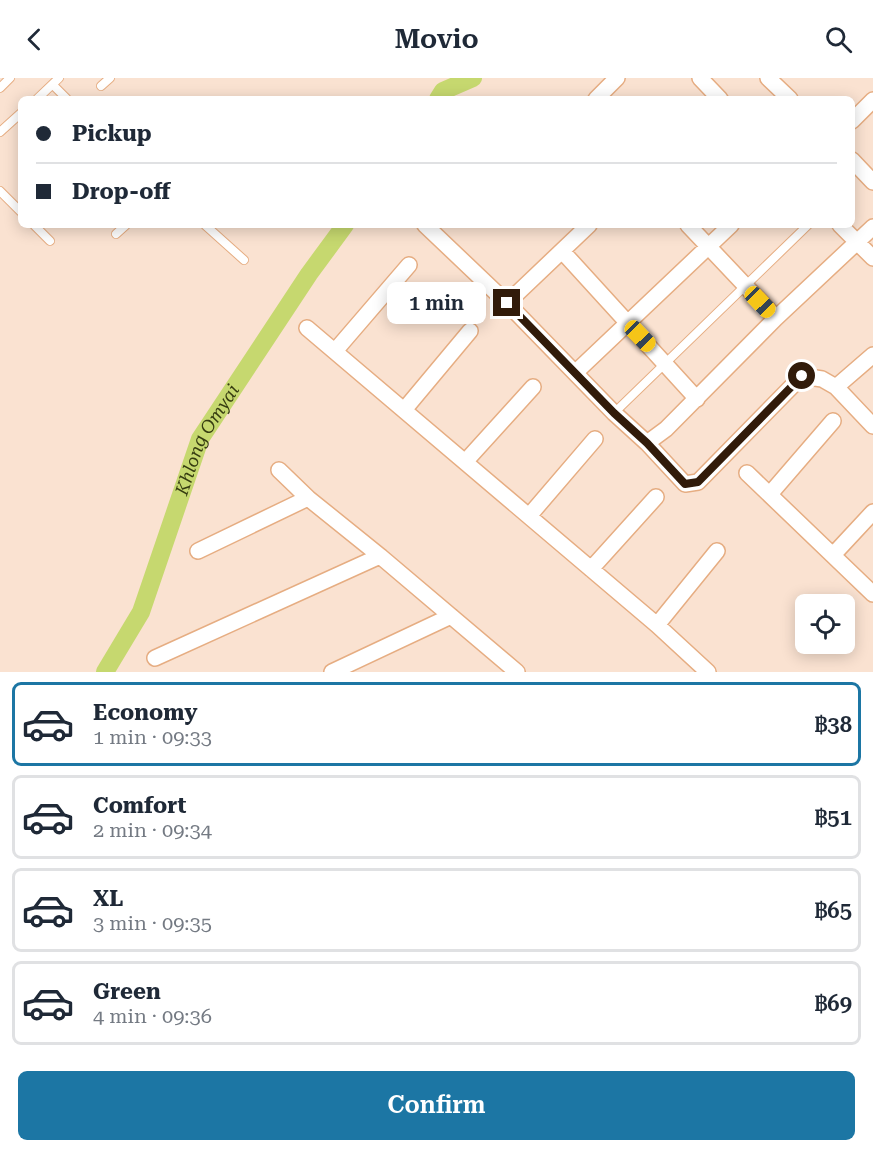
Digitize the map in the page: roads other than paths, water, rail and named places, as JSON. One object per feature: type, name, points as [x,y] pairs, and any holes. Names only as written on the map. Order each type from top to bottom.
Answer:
[{"type":"street","points":[[599,96],[617,78]]},
{"type":"street","points":[[700,78],[717,96]]},
{"type":"street","points":[[768,78],[787,96]]},
{"type":"street","points":[[855,118],[873,100]]},
{"type":"street","points":[[855,163],[873,182]]},
{"type":"street","points":[[647,443],[666,429],[776,318],[873,227]]},
{"type":"street","points":[[428,228],[507,303],[685,484],[698,482],[802,376],[822,379],[836,387],[873,426]]},
{"type":"street","points":[[507,303],[587,228]]},
{"type":"street","points":[[691,228],[776,318]]},
{"type":"street","points":[[576,372],[728,228]]},
{"type":"street","points":[[843,228],[873,258]]},
{"type":"street","points":[[562,251],[697,399]]},
{"type":"street","points":[[335,351],[409,265]]},
{"type":"street","points":[[307,328],[657,625],[708,672]]},
{"type":"street","points":[[404,410],[470,331]]},
{"type":"street","points":[[836,387],[873,355]]},
{"type":"street","points":[[465,462],[533,387]]},
{"type":"street","points":[[770,494],[833,421]]},
{"type":"street","points":[[529,516],[595,439]]},
{"type":"street","points":[[279,470],[308,498],[517,672]]},
{"type":"street","points":[[747,473],[873,594]]},
{"type":"street","points":[[591,569],[656,497]]},
{"type":"street","points":[[198,551],[308,498]]},
{"type":"street","points":[[833,555],[873,512]]},
{"type":"street","points":[[657,625],[717,551]]},
{"type":"street","points":[[155,658],[380,556]]},
{"type":"street","points":[[332,672],[451,616]]},
{"type":"lane","points":[[0,88],[10,78]]},
{"type":"lane","points":[[40,96],[59,78]]},
{"type":"lane","points":[[101,86],[110,78]]},
{"type":"lane","points":[[53,85],[64,96]]},
{"type":"lane","points":[[0,132],[18,116]]},
{"type":"lane","points":[[0,191],[18,209]]},
{"type":"lane","points":[[37,228],[50,241]]},
{"type":"lane","points":[[116,234],[123,228]]},
{"type":"lane","points":[[208,228],[244,260]]},
{"type":"lane","points":[[614,413],[805,228]]},
{"type":"waterway","name":"Khlong Omyai","points":[[440,96],[443,91],[473,78]]},
{"type":"waterway","name":"Khlong Omyai","points":[[105,672],[141,612],[200,439],[309,274],[343,228]]}]
